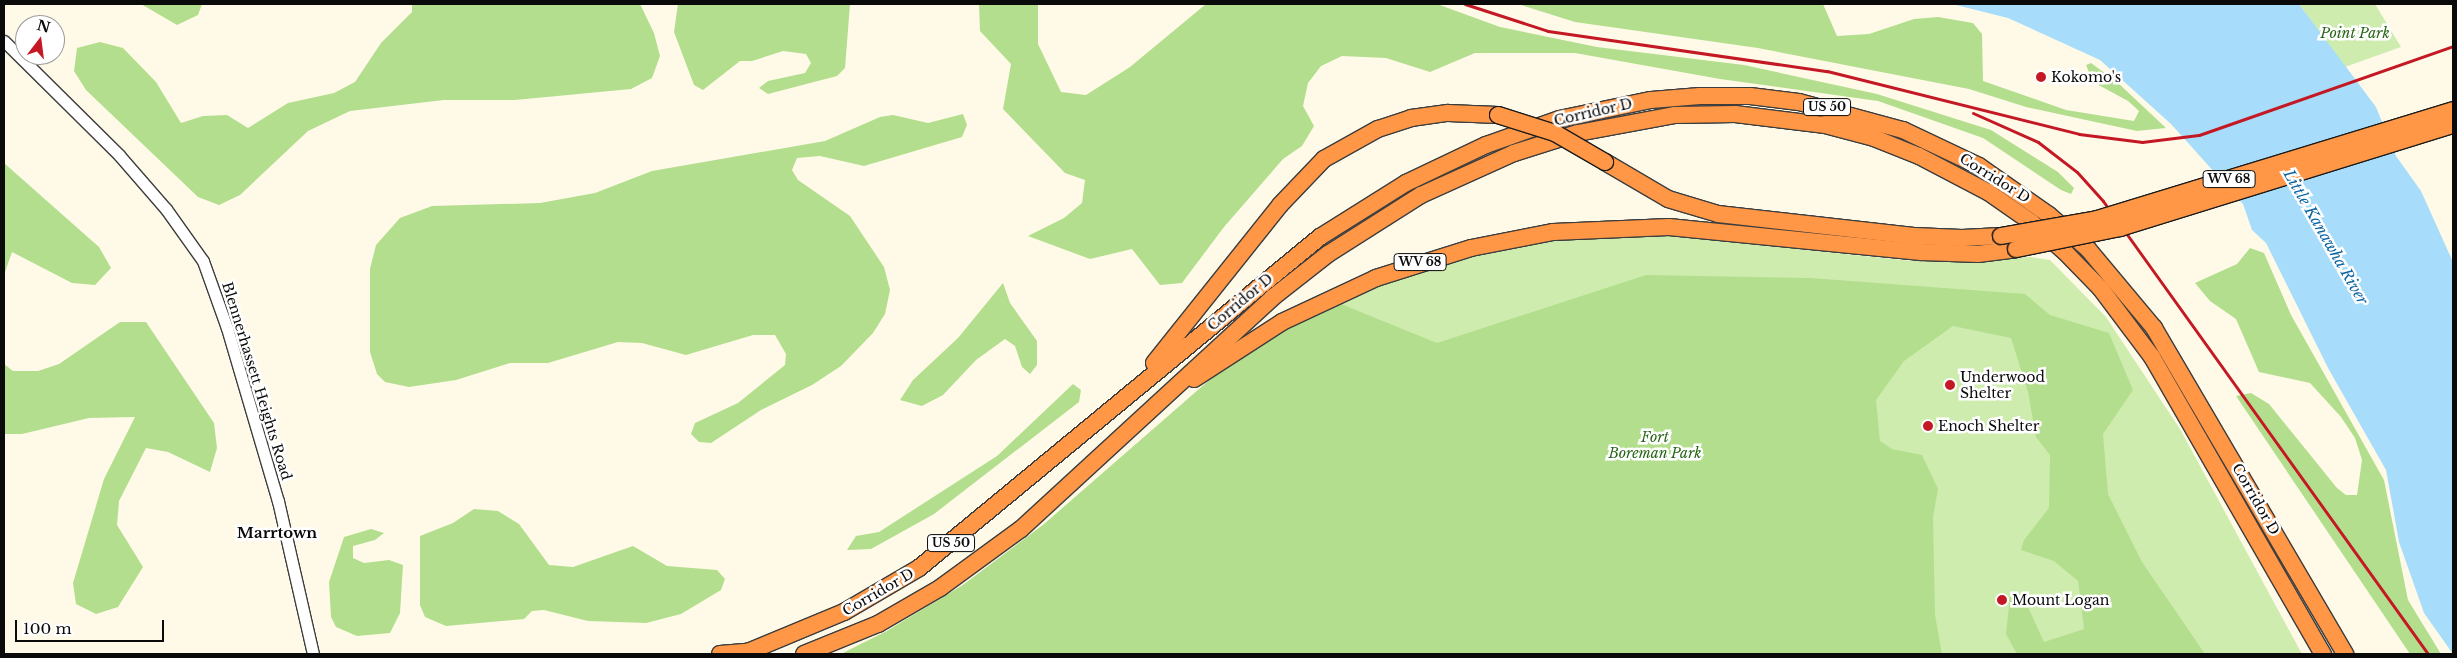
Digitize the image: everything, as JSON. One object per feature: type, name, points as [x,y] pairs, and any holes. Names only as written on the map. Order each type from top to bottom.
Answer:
[{"type":"highway","name":"Corridor D","points":[[720,654],[748,653],[844,612],[918,568],[1013,493],[1131,390],[1320,237],[1406,182],[1486,145],[1558,119],[1650,100],[1750,96],[1829,108],[1903,130],[1979,166],[2022,194],[2088,250],[2154,328],[2184,375],[2345,654]]},
{"type":"highway","name":"WV 68","points":[[1131,390],[1194,315],[1280,205],[1324,160],[1378,129],[1411,118],[1448,113],[1498,115],[1555,133],[1668,199],[1718,214],[1914,236],[1962,238],[2001,236],[2098,219],[2453,110]]},
{"type":"highway","name":"Corridor D","points":[[804,654],[878,624],[940,588],[1022,529],[1171,394],[1225,339],[1328,254],[1421,194],[1514,153],[1617,123],[1675,115],[1770,116],[1825,125],[1874,138],[1953,172],[2031,222],[2083,270],[2128,322],[2157,364],[2323,654]]},
{"type":"highway","name":"WV 68","points":[[1171,394],[1282,322],[1348,289],[1438,256],[1517,238],[1584,229],[1669,227],[1921,252],[1978,254],[2016,250],[2120,228],[2453,124]]},
{"type":"street","name":"Blennerhassett Heights Road","points":[[4,41],[119,155],[166,209],[203,261],[227,328],[278,501],[301,613],[313,654]]},
{"type":"green space","points":[[141,4],[202,4],[198,15],[177,25]]},
{"type":"green space","points":[[412,4],[640,4],[654,33],[660,56],[652,78],[631,89],[515,100],[444,100],[350,111],[308,131],[240,195],[219,205],[198,197],[86,90],[74,71],[77,48],[100,42],[123,48],[156,82],[181,123],[203,116],[227,115],[248,128],[288,103],[334,93],[355,82],[381,43],[412,12]]},
{"type":"green space","points":[[678,4],[850,4],[845,68],[837,76],[768,94],[759,88],[768,81],[805,73],[811,63],[806,54],[783,51],[752,61],[740,61],[703,90],[694,85],[674,32]]},
{"type":"green space","points":[[979,4],[1038,4],[1038,44],[1061,92],[1086,95],[1130,67],[1206,4],[1437,4],[1500,27],[1597,47],[1744,65],[1877,94],[1991,130],[2058,172],[2074,188],[2071,194],[2061,190],[1983,138],[1878,101],[1720,79],[1575,53],[1475,53],[1430,72],[1386,58],[1342,56],[1321,66],[1308,83],[1303,106],[1314,126],[1302,146],[1283,159],[1224,227],[1182,283],[1160,285],[1132,249],[1090,259],[1028,236],[1064,218],[1082,203],[1085,180],[1065,173],[1003,109],[1011,64],[980,31]]},
{"type":"green space","points":[[1518,4],[1823,4],[1837,36],[1869,34],[1914,19],[1938,17],[1973,23],[1982,34],[1983,81],[2066,110],[2134,121],[2139,111],[2128,101],[2093,82],[2086,65],[2091,63],[2117,82],[2166,128],[2137,131],[2026,107],[1969,89],[1758,48],[1575,22]]},
{"type":"green space","name":"Point Park","points":[[2299,4],[2375,4],[2401,47],[2345,67]]},
{"type":"green space","points":[[963,114],[967,125],[962,137],[864,166],[820,156],[797,158],[792,170],[798,180],[850,216],[884,267],[890,290],[885,314],[873,333],[841,366],[812,385],[761,410],[711,443],[699,442],[691,434],[695,423],[738,403],[785,365],[786,354],[775,335],[753,335],[686,355],[642,343],[618,342],[548,363],[510,363],[456,380],[409,387],[385,382],[377,374],[370,352],[370,269],[376,245],[400,218],[432,206],[540,203],[595,193],[652,171],[825,141],[880,117],[893,115],[928,123]]},
{"type":"green space","points":[[4,163],[99,247],[111,268],[95,285],[72,283],[12,252],[4,275]]},
{"type":"green space","name":"Fort Boreman Park","points":[[1661,235],[1912,261],[2030,257],[2050,260],[2106,317],[2180,429],[2302,654],[841,654],[887,631],[963,585],[1043,525],[1148,434],[1336,302],[1438,261],[1555,241]]},
{"type":"green space","points":[[2250,248],[2264,253],[2291,315],[2384,480],[2408,600],[2441,654],[2410,654],[2236,396],[2251,393],[2269,404],[2337,488],[2346,495],[2357,495],[2362,460],[2355,438],[2341,417],[2310,383],[2259,372],[2236,319],[2210,301],[2195,283],[2237,264]]},
{"type":"green space","name":"Fort Boreman Park","points":[[1646,275],[1810,278],[2025,294],[2050,315],[2109,333],[2133,390],[2103,434],[2108,494],[2142,562],[2205,654],[2017,654],[2006,634],[2010,596],[2023,596],[2044,642],[2084,629],[2078,581],[2054,561],[2021,550],[2024,540],[2049,508],[2050,455],[2036,437],[2028,392],[2011,338],[1953,326],[1904,361],[1876,400],[1880,441],[1892,449],[1922,455],[1938,489],[1933,517],[1935,615],[1942,654],[841,654],[887,631],[963,585],[1043,525],[1230,362],[1336,302],[1437,343]]},
{"type":"green space","points":[[1003,283],[1010,303],[1037,341],[1037,365],[1030,374],[1022,367],[1015,346],[1005,339],[976,360],[943,395],[922,406],[900,400],[913,380],[958,338]]},
{"type":"green space","points":[[120,322],[146,322],[214,423],[217,448],[210,472],[168,452],[146,448],[119,501],[117,525],[143,567],[118,607],[96,614],[76,604],[73,583],[104,479],[135,417],[89,418],[22,434],[4,434],[4,364],[13,371],[38,371],[59,364]]},
{"type":"green space","points":[[1073,384],[1081,390],[1079,402],[934,514],[871,549],[847,550],[856,536],[879,532],[997,456]]},
{"type":"green space","points":[[474,509],[498,511],[519,524],[549,565],[573,567],[633,546],[667,566],[717,570],[725,579],[721,590],[681,614],[646,623],[588,621],[544,610],[532,611],[524,619],[446,626],[425,617],[420,605],[420,536],[453,523]]},
{"type":"green space","points":[[371,529],[384,533],[375,540],[353,546],[353,558],[364,563],[389,560],[403,565],[400,613],[390,633],[357,636],[336,627],[331,617],[329,582],[344,537]]},
{"type":"water","name":"Little Kanawha River","points":[[1952,4],[2299,4],[2376,107],[2396,156],[2421,191],[2453,262],[2453,654],[2424,613],[2399,542],[2386,470],[2328,368],[2266,243],[2252,230],[2243,204],[2171,124],[2100,60],[2008,18]]},
{"type":"railway","points":[[1465,4],[1548,31],[1827,71],[2079,134],[2142,142],[2199,135],[2453,46]]},
{"type":"railway","points":[[1973,113],[2038,142],[2077,172],[2103,201],[2428,654]]},
{"type":"place","name":"Kokomo's","points":[[2041,77]]},
{"type":"place","name":"Underwood Shelter","points":[[1950,385]]},
{"type":"place","name":"Enoch Shelter","points":[[1928,426]]},
{"type":"place","name":"Mount Logan","points":[[2002,600]]},
{"type":"district","name":"Marrtown","points":[[277,533]]}]
